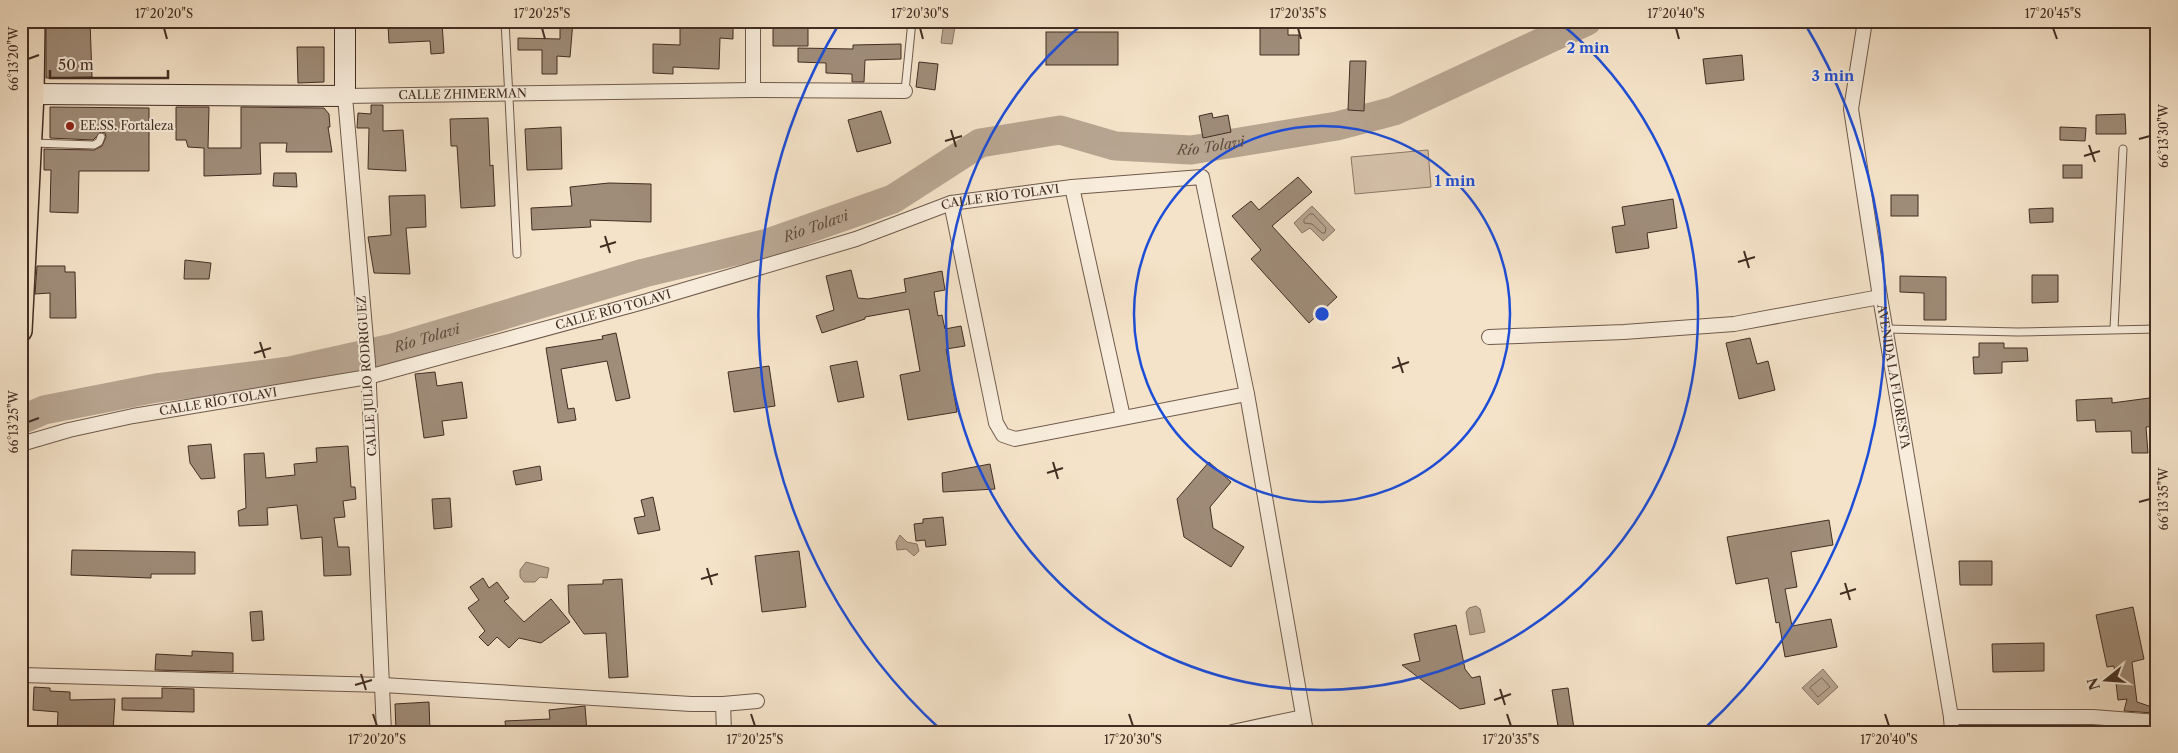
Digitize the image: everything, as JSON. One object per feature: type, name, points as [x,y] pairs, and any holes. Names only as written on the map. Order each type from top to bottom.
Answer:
[{"type":"main road","points":[[21,330],[30,143],[27,94],[34,21]]},
{"type":"main road","name":"CALLE JULIO RODRIGUEZ","points":[[345,21],[345,96]]},
{"type":"main road","name":"CALLE ZHIMERMAN","points":[[27,94],[101,97],[345,96]]},
{"type":"street","points":[[753,21],[753,90]]},
{"type":"street","name":"AVENIDA LA FLORESTA","points":[[1865,21],[1851,109],[1880,296],[1951,716],[1952,732]]},
{"type":"street","name":"CALLE ZHIMERMAN","points":[[345,96],[753,90],[905,91]]},
{"type":"street","name":"CALLE JULIO RODRIGUEZ","points":[[345,96],[368,363],[384,732]]},
{"type":"street","name":"CALLE RÍO TOLAVI","points":[[21,444],[69,430],[133,416],[368,377],[647,301],[856,239],[951,203],[1072,187],[1202,177],[1247,394]]},
{"type":"street","points":[[1072,187],[1123,417]]},
{"type":"street","points":[[951,203],[996,423],[1003,435],[1015,439],[1247,394],[1306,732]]},
{"type":"street","points":[[1489,337],[1624,332],[1734,324],[1880,296]]},
{"type":"street","points":[[21,675],[383,684],[723,704],[756,701]]},
{"type":"street","points":[[723,704],[724,732]]},
{"type":"street","points":[[1951,716],[2093,717],[2157,722]]},
{"type":"street","points":[[1232,732],[1303,717]]},
{"type":"lane","points":[[505,21],[517,254]]},
{"type":"lane","points":[[905,91],[912,21]]},
{"type":"lane","points":[[30,143],[94,144],[99,142],[100,137]]},
{"type":"lane","points":[[2114,329],[2122,148]]},
{"type":"lane","points":[[1887,329],[2018,332],[2157,329]]},
{"type":"shaded area","points":[[1428,150],[1431,187],[1355,194],[1351,157]]},
{"type":"water","points":[[940,21],[956,21],[952,44],[941,43],[943,28]]},
{"type":"water","points":[[1312,206],[1335,230],[1323,241],[1310,228],[1302,233],[1294,223]]},
{"type":"water","points":[[900,535],[907,542],[917,544],[919,551],[914,556],[906,549],[897,550],[896,542]]},
{"type":"water","points":[[526,562],[549,568],[547,578],[540,577],[535,582],[524,582],[520,577],[520,570]]},
{"type":"water","points":[[1476,606],[1480,609],[1485,632],[1470,635],[1466,612],[1469,608]]},
{"type":"water","points":[[1823,669],[1838,687],[1818,705],[1802,688]]},
{"type":"building","points":[[46,21],[90,21],[92,77],[46,78]]},
{"type":"building","points":[[560,21],[573,21],[570,57],[557,56],[557,74],[542,74],[542,50],[518,50],[518,38],[560,39]]},
{"type":"building","points":[[706,21],[733,21],[733,39],[720,38],[719,69],[673,67],[673,74],[653,73],[653,44],[680,45],[680,26],[706,26]]},
{"type":"building","points":[[1260,21],[1288,21],[1288,35],[1299,35],[1299,55],[1260,55]]},
{"type":"building","points":[[442,22],[444,53],[431,54],[430,41],[389,43],[388,25]]},
{"type":"building","points":[[773,22],[808,23],[808,46],[773,46]]},
{"type":"building","points":[[1046,32],[1118,32],[1118,65],[1046,65]]},
{"type":"building","points":[[901,44],[901,59],[865,60],[864,82],[852,82],[852,74],[826,73],[826,63],[798,62],[798,48],[853,49],[853,45]]},
{"type":"building","points":[[297,47],[324,47],[324,82],[298,83]]},
{"type":"building","points":[[1742,55],[1744,80],[1706,84],[1703,59]]},
{"type":"building","points":[[1350,61],[1366,61],[1364,111],[1348,110]]},
{"type":"building","points":[[919,62],[938,64],[935,90],[916,87]]},
{"type":"building","points":[[371,105],[383,105],[383,131],[403,130],[406,171],[368,169],[369,128],[357,128],[358,113],[371,114]]},
{"type":"building","points":[[50,107],[149,108],[149,171],[79,171],[78,213],[50,212],[51,170],[44,170],[44,149],[94,150],[102,146],[106,137],[105,133],[101,132],[93,140],[50,138]]},
{"type":"building","points":[[176,107],[209,107],[208,148],[241,148],[241,107],[324,108],[329,114],[330,127],[328,127],[332,152],[286,152],[287,143],[260,143],[261,174],[204,176],[204,148],[188,147],[186,140],[176,140]]},
{"type":"building","points":[[881,111],[891,143],[857,152],[848,120]]},
{"type":"building","points":[[1212,113],[1213,118],[1228,115],[1231,132],[1203,138],[1199,116]]},
{"type":"building","points":[[2125,114],[2126,134],[2096,134],[2096,115]]},
{"type":"building","points":[[488,118],[490,166],[493,165],[495,206],[461,208],[457,146],[451,146],[450,119]]},
{"type":"building","points":[[561,127],[562,169],[527,170],[525,129]]},
{"type":"building","points":[[2060,127],[2086,128],[2085,141],[2060,140]]},
{"type":"building","points":[[2063,165],[2082,165],[2082,178],[2063,178]]},
{"type":"building","points":[[274,173],[296,173],[297,187],[273,186]]},
{"type":"building","points":[[1298,177],[1312,192],[1272,226],[1337,297],[1309,323],[1251,259],[1261,250],[1232,216],[1251,201],[1259,210]]},
{"type":"building","points":[[609,183],[651,184],[651,222],[590,220],[591,227],[532,230],[531,208],[572,206],[570,187]]},
{"type":"building","points":[[425,195],[426,227],[406,228],[410,274],[374,273],[368,237],[391,235],[389,196]]},
{"type":"building","points":[[1891,195],[1918,195],[1918,216],[1891,216]]},
{"type":"building","points":[[1673,199],[1677,228],[1647,233],[1649,248],[1616,253],[1612,227],[1625,225],[1622,207]]},
{"type":"building","points":[[2053,208],[2053,222],[2030,223],[2029,209]]},
{"type":"building","points":[[185,260],[211,263],[209,279],[184,279]]},
{"type":"building","points":[[37,266],[65,266],[65,272],[75,272],[76,318],[50,318],[50,293],[35,294]]},
{"type":"building","points":[[851,270],[858,298],[868,299],[906,292],[904,279],[942,271],[945,290],[934,292],[938,316],[942,315],[945,329],[961,326],[965,346],[946,349],[957,412],[908,420],[900,375],[920,371],[909,309],[865,317],[865,319],[822,333],[816,316],[834,310],[826,276]]},
{"type":"building","points":[[2032,275],[2058,275],[2058,302],[2032,303]]},
{"type":"building","points":[[1900,276],[1946,277],[1946,320],[1924,320],[1924,293],[1900,292]]},
{"type":"building","points":[[616,333],[630,398],[616,401],[607,361],[561,369],[568,409],[574,408],[576,420],[558,423],[546,348],[603,339],[602,336]]},
{"type":"building","points":[[1750,338],[1757,364],[1768,361],[1775,390],[1739,399],[1726,343]]},
{"type":"building","points":[[1979,343],[2004,343],[2004,348],[2027,348],[2028,361],[2002,362],[2002,373],[1974,374],[1973,357],[1979,357]]},
{"type":"building","points":[[857,361],[864,397],[838,402],[830,366]]},
{"type":"building","points":[[769,366],[775,406],[734,412],[728,372]]},
{"type":"building","points":[[435,372],[437,386],[462,382],[467,418],[442,421],[444,435],[424,438],[415,374]]},
{"type":"building","points":[[2157,397],[2157,426],[2146,427],[2148,453],[2132,453],[2131,431],[2096,432],[2095,420],[2077,421],[2076,400],[2112,398],[2112,403]]},
{"type":"building","points":[[211,444],[215,478],[201,479],[190,463],[188,446]]},
{"type":"building","points":[[348,446],[351,487],[355,487],[356,499],[343,501],[345,517],[334,518],[338,547],[349,547],[351,575],[324,576],[322,537],[301,539],[297,505],[267,508],[268,525],[239,526],[238,511],[246,508],[244,454],[264,453],[266,478],[295,475],[294,464],[317,462],[316,448]]},
{"type":"building","points":[[1209,462],[1231,482],[1210,507],[1213,528],[1244,547],[1231,567],[1184,537],[1177,499]]},
{"type":"building","points":[[990,464],[995,489],[943,492],[942,473]]},
{"type":"building","points":[[540,466],[542,480],[516,485],[513,471]]},
{"type":"building","points":[[653,497],[660,530],[638,534],[634,518],[645,516],[641,500]]},
{"type":"building","points":[[450,498],[452,527],[434,529],[432,499]]},
{"type":"building","points":[[943,517],[946,545],[926,547],[925,540],[916,541],[914,524],[923,523],[923,519]]},
{"type":"building","points":[[1829,520],[1833,545],[1791,552],[1797,587],[1785,589],[1792,626],[1831,619],[1837,647],[1785,657],[1779,622],[1776,623],[1768,578],[1736,584],[1727,537]]},
{"type":"building","points":[[72,550],[195,552],[195,574],[151,574],[151,578],[71,575]]},
{"type":"building","points":[[799,551],[806,607],[762,612],[755,556]]},
{"type":"building","points":[[1959,561],[1992,561],[1992,585],[1960,585]]},
{"type":"building","points":[[483,578],[489,588],[497,582],[509,598],[504,601],[524,622],[551,599],[570,622],[541,643],[519,638],[509,648],[497,637],[488,646],[479,637],[485,631],[468,608],[479,600],[470,587]]},
{"type":"building","points":[[622,579],[628,677],[609,678],[606,633],[584,634],[569,613],[568,585],[603,584],[603,580]]},
{"type":"building","points":[[2133,607],[2144,659],[2132,662],[2137,702],[2155,708],[2154,713],[2124,711],[2127,699],[2118,700],[2114,666],[2107,667],[2096,615]]},
{"type":"building","points":[[262,611],[264,640],[252,641],[250,612]]},
{"type":"building","points":[[1456,625],[1465,669],[1472,678],[1480,676],[1485,704],[1460,709],[1402,665],[1420,661],[1414,634]]},
{"type":"building","points":[[2044,643],[2044,671],[1993,672],[1992,644]]},
{"type":"building","points":[[192,651],[233,653],[233,672],[155,670],[156,654],[192,656]]},
{"type":"building","points":[[34,687],[50,688],[50,691],[70,692],[70,700],[115,699],[113,732],[57,732],[58,712],[33,710]]},
{"type":"building","points":[[162,688],[194,689],[194,712],[122,710],[122,698],[162,698]]},
{"type":"building","points":[[1568,688],[1574,729],[1559,732],[1552,690]]},
{"type":"building","points":[[429,702],[430,732],[396,732],[395,704]]},
{"type":"building","points":[[585,706],[587,732],[506,732],[505,721],[550,719],[549,710]]},
{"type":"waterway","name":"Río Tolavi","points":[[21,420],[44,410],[156,388],[290,371],[393,348],[644,273],[768,243],[893,199],[980,143],[1060,130],[1115,146],[1191,150],[1337,126],[1394,111],[1587,21]]},
{"type":"place","name":"EE.SS. Fortaleza","points":[[70,126]]}]
